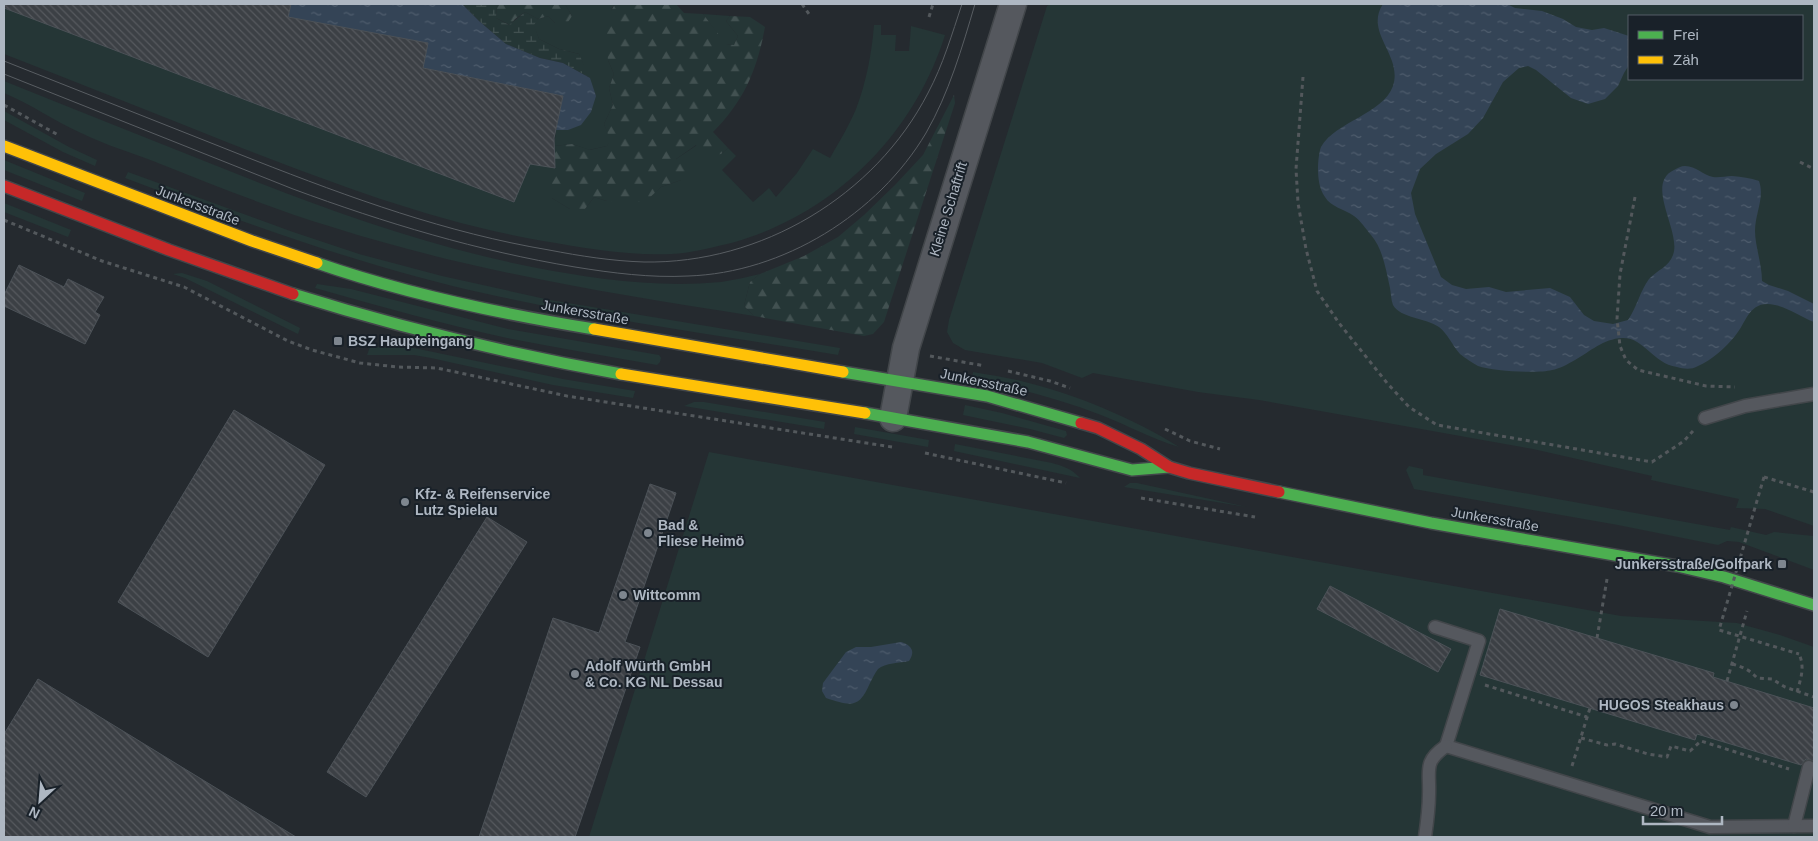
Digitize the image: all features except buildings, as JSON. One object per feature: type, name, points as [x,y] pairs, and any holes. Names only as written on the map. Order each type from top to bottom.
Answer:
[{"type":"main road","name":"Junkersstraße","points":[[4,146],[252,241],[337,270],[412,291],[562,324],[987,396],[1061,416],[1107,432],[1141,449],[1169,467],[1189,473],[1381,511],[1431,523],[1677,566],[1724,577],[1814,605]]},
{"type":"main road","name":"Junkersstraße","points":[[4,186],[313,301],[409,328],[502,351],[562,363],[1028,442],[1132,470],[1169,467]]},
{"type":"street","name":"Kleine Schaftrift","points":[[893,418],[905,352],[1013,4]]},
{"type":"lane","points":[[1705,418],[1745,406],[1814,394]]},
{"type":"lane","points":[[1425,837],[1429,792],[1427,772],[1434,754],[1446,746],[1479,641],[1435,627]]},
{"type":"lane","points":[[1446,746],[1710,827],[1814,826]]},
{"type":"lane","points":[[1794,826],[1808,771]]},
{"type":"path","points":[[802,4],[809,14]]},
{"type":"path","points":[[929,17],[933,4]]},
{"type":"path","points":[[1303,77],[1296,169],[1298,203],[1306,249],[1317,291],[1338,323],[1409,407],[1436,425],[1652,462],[1684,441],[1705,418]]},
{"type":"path","points":[[4,105],[67,140]]},
{"type":"path","points":[[1800,162],[1814,169]]},
{"type":"path","points":[[1635,197],[1620,274],[1617,319],[1620,346],[1626,360],[1638,370],[1706,386],[1743,388]]},
{"type":"path","points":[[905,352],[988,367]]},
{"type":"path","points":[[1006,371],[1050,381],[1078,391]]},
{"type":"path","points":[[1156,426],[1190,441],[1225,451]]},
{"type":"path","points":[[1797,692],[1803,663],[1799,654],[1718,630],[1764,477],[1814,492]]},
{"type":"path","points":[[1597,638],[1612,554]]},
{"type":"path","points":[[1727,681],[1754,586]]},
{"type":"path","points":[[1732,664],[1743,666],[1757,678],[1772,679],[1797,692],[1814,697]]},
{"type":"path","points":[[1467,680],[1587,717]]},
{"type":"path","points":[[1567,783],[1590,708]]},
{"type":"path","points":[[1581,738],[1667,757],[1671,746],[1690,751],[1701,741],[1808,771]]},
{"type":"green space","points":[[462,4],[497,4],[496,18],[509,25],[525,12],[538,19],[534,25],[539,39],[559,49],[579,54],[590,78],[563,63],[540,58],[506,44]]},
{"type":"green space","points":[[497,4],[565,4],[572,16],[566,25],[555,23],[548,16],[538,19],[525,12],[510,25],[496,18]]},
{"type":"green space","points":[[565,4],[615,4],[612,8],[608,60],[614,74],[609,88],[613,105],[604,124],[611,140],[607,146],[589,150],[572,144],[554,146],[556,130],[568,130],[596,96],[579,54],[559,49],[539,39],[533,24],[538,19],[548,16],[555,23],[572,16]]},
{"type":"green space","points":[[615,4],[676,4],[684,13],[703,14],[726,44],[734,45],[738,36],[726,21],[730,16],[750,17],[765,27],[762,43],[748,84],[733,109],[713,132],[728,148],[721,154],[706,156],[696,145],[676,159],[687,168],[681,180],[661,187],[645,202],[607,201],[594,197],[585,209],[570,209],[552,198],[552,167],[555,165],[554,146],[572,144],[590,150],[607,146],[610,140],[604,124],[613,105],[609,88],[614,74],[608,60],[603,25]]},
{"type":"green space","points":[[1050,4],[1814,4],[1814,526],[1765,509],[1736,508],[1739,499],[1651,480],[1652,476],[1533,449],[1259,400],[1198,392],[1093,373],[1082,378],[1042,363],[965,350],[953,343],[947,332],[949,320],[1047,6]]},
{"type":"green space","points":[[4,8],[513,202],[532,159],[552,167],[552,198],[570,209],[585,209],[594,197],[607,201],[645,201],[661,187],[681,180],[676,159],[697,145],[721,154],[728,148],[736,156],[722,170],[753,202],[769,188],[776,197],[797,173],[813,149],[830,158],[860,99],[870,57],[874,25],[881,25],[881,35],[896,35],[895,51],[909,51],[911,26],[945,35],[931,71],[913,105],[891,136],[866,165],[837,190],[806,211],[771,229],[735,242],[703,250],[655,254],[607,251],[502,233],[384,200],[268,158],[4,54]]},
{"type":"green space","points":[[703,14],[730,16],[726,21],[738,36],[734,45],[725,44]]},
{"type":"green space","points":[[4,81],[298,198],[374,225],[452,248],[532,267],[579,275],[649,283],[697,284],[721,282],[760,274],[750,282],[744,306],[754,316],[594,290],[489,269],[384,243],[332,227],[288,213],[90,137],[4,93]]},
{"type":"green space","points":[[954,95],[955,103],[884,322],[873,334],[864,336],[754,316],[744,306],[750,282],[760,274],[804,256],[838,237],[864,215],[923,155]]},
{"type":"green space","points":[[4,111],[69,147],[97,160],[95,166],[63,152],[4,120]]},
{"type":"green space","points":[[4,160],[85,193],[82,201],[4,170]]},
{"type":"green space","points":[[128,172],[359,254],[442,276],[550,300],[840,348],[838,355],[665,327],[535,304],[445,284],[352,258],[261,228],[125,178]]},
{"type":"green space","points":[[4,203],[71,230],[68,237],[4,212]]},
{"type":"green space","points":[[182,273],[207,281],[300,328],[298,334],[185,278],[173,274]]},
{"type":"green space","points":[[317,284],[351,289],[508,329],[659,355],[661,358],[657,365],[507,338],[435,321],[315,288]]},
{"type":"green space","points":[[370,347],[414,348],[563,379],[635,391],[633,398],[553,385],[414,355],[367,355]]},
{"type":"green space","points":[[973,372],[1021,381],[1061,392],[1123,417],[1179,447],[1069,404],[972,378]]},
{"type":"green space","points":[[694,402],[704,402],[825,422],[824,429],[684,406]]},
{"type":"green space","points":[[965,405],[1066,431],[1067,435],[1064,438],[963,415]]},
{"type":"green space","points":[[855,427],[929,440],[928,447],[854,434]]},
{"type":"green space","points":[[955,444],[1052,463],[1067,468],[1080,478],[954,451]]},
{"type":"green space","points":[[709,452],[1621,616],[1737,623],[1780,635],[1814,647],[1814,837],[589,837]]},
{"type":"green space","points":[[1409,466],[1423,469],[1423,475],[1730,530],[1731,527],[1766,535],[1774,532],[1814,536],[1814,570],[1739,542],[1727,541],[1718,545],[1618,525],[1414,489],[1406,470]]},
{"type":"green space","points":[[1130,483],[1137,483],[1247,507],[1124,487]]},
{"type":"water","points":[[291,4],[462,4],[506,44],[540,58],[563,63],[590,78],[596,96],[591,112],[581,125],[568,130],[556,130],[563,96],[423,68],[428,43],[288,17]]},
{"type":"water","points":[[1383,4],[1507,4],[1515,8],[1542,11],[1563,19],[1576,27],[1592,30],[1604,28],[1628,36],[1628,67],[1618,86],[1605,99],[1588,104],[1571,98],[1536,70],[1528,66],[1519,68],[1503,82],[1483,118],[1468,134],[1436,154],[1420,169],[1411,193],[1415,214],[1441,277],[1452,285],[1466,289],[1489,287],[1506,292],[1550,288],[1570,297],[1584,315],[1594,321],[1613,324],[1628,320],[1649,279],[1666,265],[1673,255],[1673,234],[1662,186],[1666,177],[1674,170],[1682,166],[1689,166],[1713,177],[1732,176],[1759,181],[1761,193],[1755,231],[1762,281],[1814,304],[1814,322],[1785,308],[1775,305],[1759,305],[1750,313],[1727,345],[1708,360],[1693,368],[1688,369],[1668,365],[1636,342],[1622,338],[1603,343],[1558,369],[1526,372],[1478,366],[1460,354],[1439,327],[1401,313],[1392,303],[1384,260],[1375,241],[1356,218],[1334,206],[1323,194],[1318,172],[1320,149],[1328,138],[1380,104],[1388,96],[1393,86],[1395,75],[1393,64],[1380,35],[1378,15]]},
{"type":"water","points":[[901,642],[912,651],[909,661],[889,664],[878,669],[858,701],[848,704],[826,698],[822,691],[823,683],[846,652],[856,647],[871,647]]},
{"type":"tram line","points":[[4,61],[290,174],[363,201],[436,224],[511,243],[596,258],[644,262],[688,260],[730,251],[771,237],[810,217],[846,192],[878,163],[905,130],[928,93],[943,60],[962,4]]},
{"type":"tram line","points":[[4,74],[293,189],[432,235],[503,253],[575,267],[632,274],[688,276],[724,272],[759,264],[792,251],[825,234],[855,213],[882,189],[906,162],[934,118],[954,70],[975,4]]},
{"type":"traffic: fast","points":[[317,263],[419,294],[524,317],[594,329]]},
{"type":"traffic: fast","points":[[293,294],[374,318],[456,339],[538,358],[621,374]]},
{"type":"traffic: fast","points":[[843,372],[987,396],[1081,423]]},
{"type":"traffic: fast","points":[[865,413],[1028,442],[1132,470],[1169,467]]},
{"type":"traffic: fast","points":[[1279,492],[1431,523],[1677,566],[1724,577],[1814,605]]},
{"type":"traffic: slow","points":[[4,146],[252,241],[317,263]]},
{"type":"traffic: slow","points":[[594,329],[843,372]]},
{"type":"traffic: slow","points":[[621,374],[865,413]]},
{"type":"traffic: jam","points":[[4,186],[169,250],[293,294]]},
{"type":"traffic: jam","points":[[1081,423],[1098,428],[1141,449],[1169,467],[1279,492]]},
{"type":"place","name":"BSZ Haupteingang","points":[[338,341]]},
{"type":"place","name":"Kfz- & Reifenservice Lutz Spielau","points":[[405,502]]},
{"type":"place","name":"Bad & Fliese Heimö","points":[[648,533]]},
{"type":"place","name":"Junkersstraße/Golfpark","points":[[1782,564]]},
{"type":"place","name":"Wittcomm","points":[[623,595]]},
{"type":"place","name":"Adolf Würth GmbH & Co. KG NL Dessau","points":[[575,674]]},
{"type":"place","name":"HUGOS Steakhaus","points":[[1734,705]]}]
